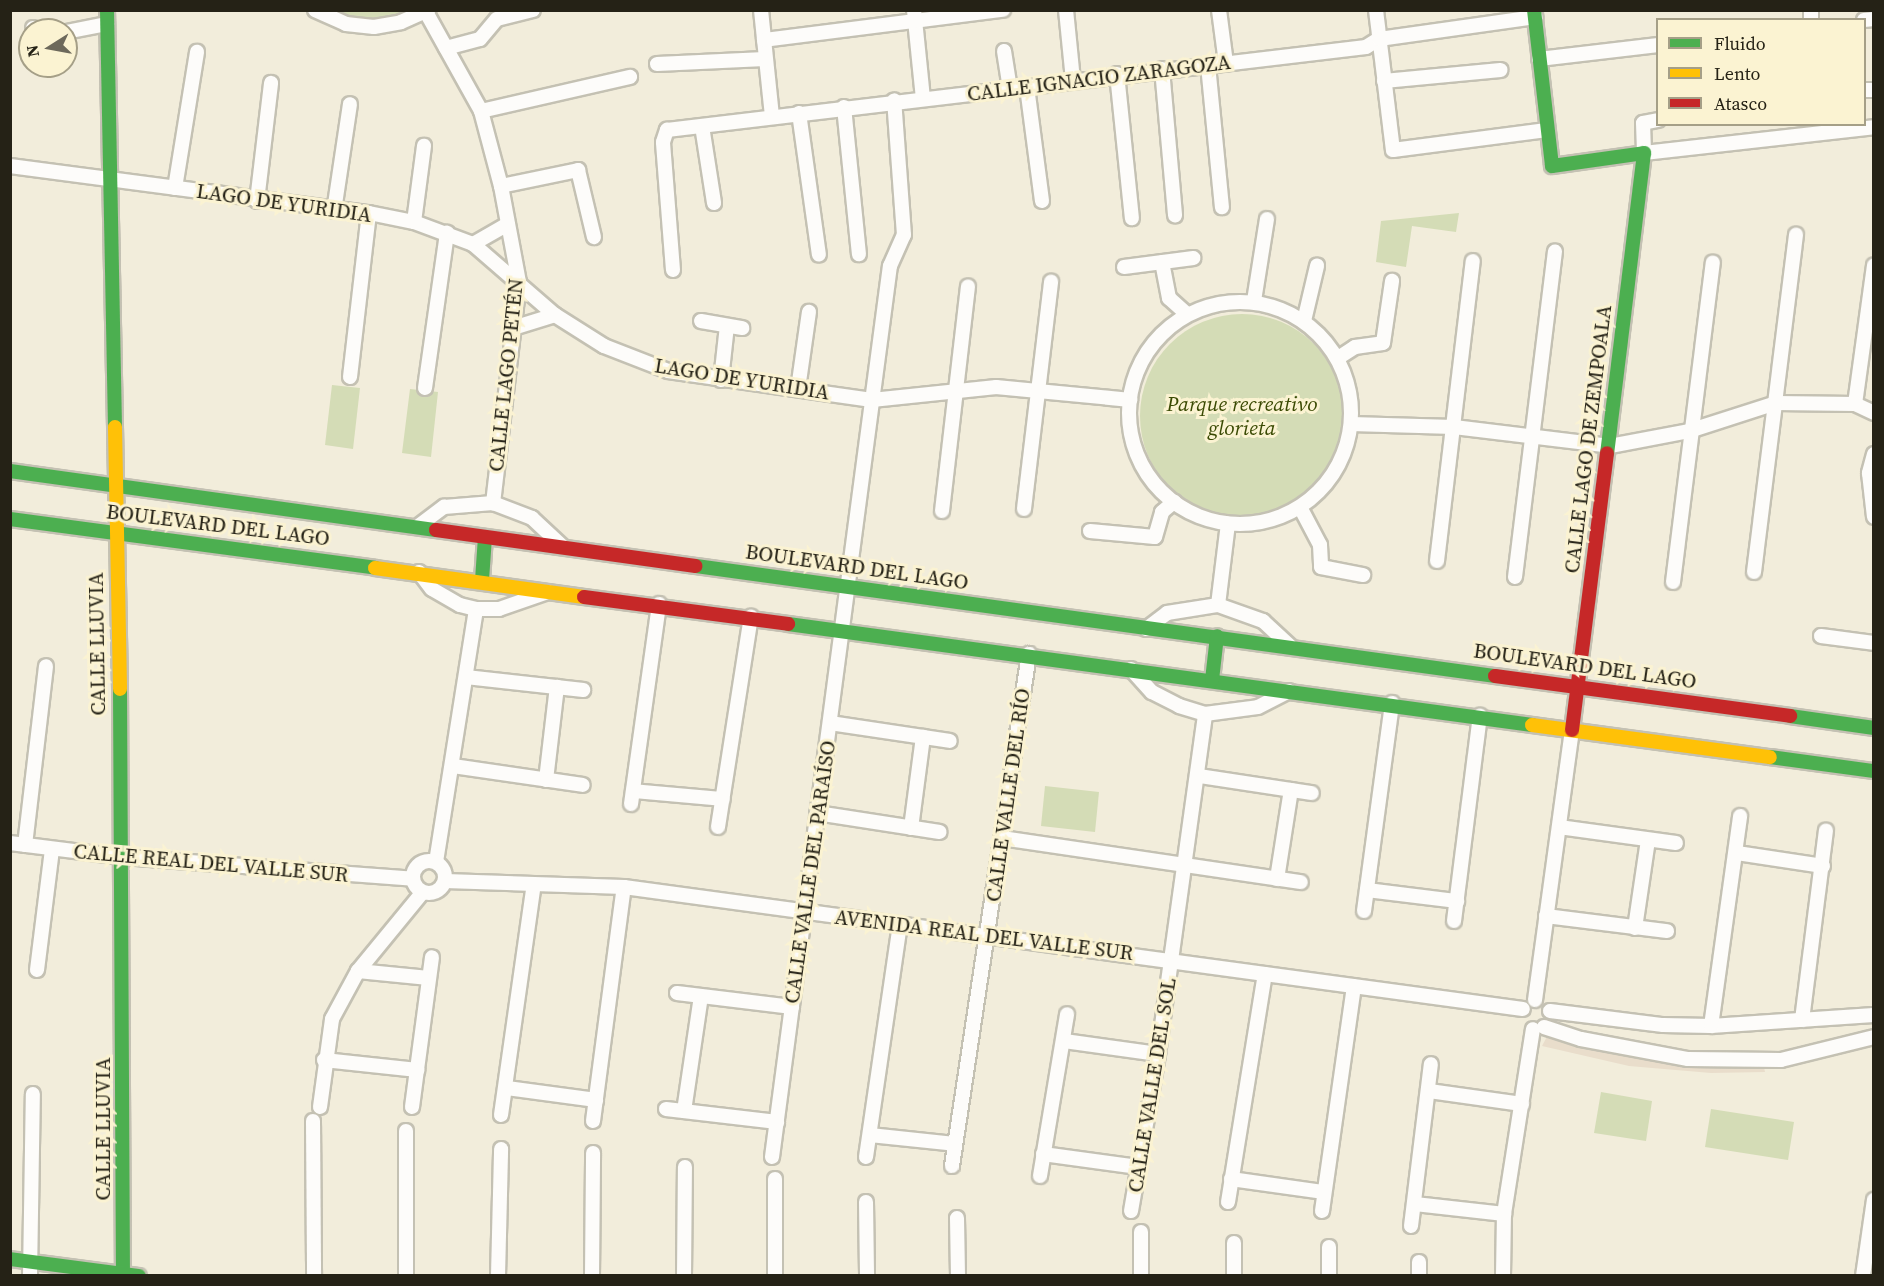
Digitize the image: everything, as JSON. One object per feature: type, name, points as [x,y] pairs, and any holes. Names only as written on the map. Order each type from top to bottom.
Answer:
[{"type":"street","points":[[315,10],[346,24],[374,27],[401,22],[427,11]]},
{"type":"street","points":[[446,48],[480,39],[497,19],[533,10]]},
{"type":"street","points":[[761,10],[772,116]]},
{"type":"street","points":[[764,40],[915,16],[1003,10]]},
{"type":"street","points":[[1066,10],[1073,80]]},
{"type":"street","points":[[1219,10],[1226,63]]},
{"type":"street","points":[[1376,10],[1393,150],[1547,130]]},
{"type":"street","name":"CALLE LAGO PETÉN","points":[[427,11],[481,111],[501,186],[519,282],[493,503]]},
{"type":"street","points":[[1534,14],[1552,166],[1644,153],[1874,127]]},
{"type":"street","name":"CALLE IGNACIO ZARAGOZA","points":[[673,270],[664,134],[668,130],[894,100],[1010,89],[1118,74],[1366,47],[1379,39],[1534,14]]},
{"type":"street","points":[[915,16],[923,98]]},
{"type":"street","points":[[78,28],[107,17]]},
{"type":"street","name":"CALLE LLUVIA","points":[[107,17],[113,484],[123,857],[123,1274]]},
{"type":"street","points":[[1539,59],[1656,45]]},
{"type":"street","points":[[1004,51],[1010,89]]},
{"type":"street","points":[[175,188],[197,52]]},
{"type":"street","points":[[657,64],[765,58]]},
{"type":"street","points":[[1208,64],[1222,207]]},
{"type":"street","points":[[1162,69],[1175,215]]},
{"type":"street","points":[[1384,81],[1500,70]]},
{"type":"street","points":[[1118,74],[1132,218]]},
{"type":"street","points":[[481,111],[630,77]]},
{"type":"street","points":[[257,201],[271,83]]},
{"type":"street","points":[[1027,87],[1042,201]]},
{"type":"street","name":"CALLE VALLE DEL PARAÍSO","points":[[772,1157],[890,266],[904,235],[894,100]]},
{"type":"street","points":[[334,210],[350,104]]},
{"type":"street","points":[[844,107],[859,254]]},
{"type":"street","points":[[799,113],[819,255]]},
{"type":"street","points":[[1644,153],[1643,123],[1656,120]]},
{"type":"street","points":[[702,126],[714,203]]},
{"type":"street","points":[[414,222],[424,146]]},
{"type":"street","name":"CALLE LAGO DE ZEMPOALA","points":[[1572,730],[1610,446],[1644,153]]},
{"type":"street","name":"LAGO DE YURIDIA","points":[[10,166],[110,178],[257,201],[369,213],[414,222],[473,244],[555,315],[635,361],[668,371],[872,400],[955,390],[1037,388],[1130,400]]},
{"type":"street","points":[[501,186],[578,170],[594,237]]},
{"type":"street","points":[[350,377],[369,213]]},
{"type":"street","points":[[1254,301],[1267,219]]},
{"type":"street","points":[[473,244],[508,224]]},
{"type":"street","points":[[425,388],[447,233]]},
{"type":"street","points":[[1755,572],[1796,235]]},
{"type":"street","points":[[1515,577],[1555,251]]},
{"type":"street","points":[[1124,267],[1193,258]]},
{"type":"street","points":[[1437,561],[1473,261]]},
{"type":"street","points":[[1162,262],[1169,298],[1187,314]]},
{"type":"street","points":[[1673,582],[1689,431],[1713,262]]},
{"type":"street","points":[[1855,404],[1874,265]]},
{"type":"street","points":[[1304,321],[1317,266]]},
{"type":"street","points":[[1338,358],[1355,346],[1383,344],[1392,281]]},
{"type":"street","points":[[1024,509],[1051,282]]},
{"type":"street","points":[[942,511],[968,286]]},
{"type":"street","points":[[1254,301],[1281,308],[1304,321],[1338,358],[1349,390],[1351,424],[1335,471],[1300,507],[1253,524],[1228,524],[1200,516],[1174,502],[1157,486],[1139,457],[1130,423],[1130,400],[1136,374],[1148,350],[1165,330],[1187,314],[1220,302],[1254,301]]},
{"type":"street","points":[[798,389],[809,312]]},
{"type":"street","points":[[513,328],[555,315]]},
{"type":"street","points":[[701,321],[742,328]]},
{"type":"street","points":[[721,380],[727,326]]},
{"type":"street","points":[[1351,424],[1454,427],[1610,446],[1689,431],[1776,403],[1855,404],[1874,413]]},
{"type":"street","points":[[1874,454],[1869,473],[1874,517]]},
{"type":"street","name":"BOULEVARD DEL LAGO","points":[[10,471],[1874,728]]},
{"type":"street","points":[[1090,531],[1155,537],[1162,512],[1174,502]]},
{"type":"street","points":[[417,527],[444,507],[493,503],[532,518],[563,547]]},
{"type":"street","points":[[1300,507],[1320,545],[1321,567],[1363,575]]},
{"type":"street","name":"BOULEVARD DEL LAGO","points":[[10,519],[482,580],[1392,703],[1874,771]]},
{"type":"street","points":[[1218,605],[1228,524]]},
{"type":"street","points":[[482,580],[485,537]]},
{"type":"street","name":"BOULEVARD DEL LAGO","points":[[419,573],[432,589],[460,605],[476,609],[499,609],[552,590]]},
{"type":"street","points":[[659,604],[632,798],[723,799]]},
{"type":"street","points":[[1146,629],[1167,613],[1218,605],[1263,621],[1290,646]]},
{"type":"street","points":[[436,862],[419,864],[412,879],[423,892],[436,892],[445,881],[445,873],[436,862],[476,609]]},
{"type":"street","points":[[718,827],[751,617]]},
{"type":"street","points":[[1212,680],[1217,636]]},
{"type":"street","points":[[1821,636],[1874,643]]},
{"type":"street","name":"CALLE VALLE DEL RÍO","points":[[952,1166],[982,951],[987,936],[1029,654]]},
{"type":"street","points":[[18,844],[46,666]]},
{"type":"street","points":[[1131,669],[1152,692],[1179,706],[1205,714],[1258,707],[1290,690]]},
{"type":"street","points":[[466,677],[583,690]]},
{"type":"street","points":[[546,780],[557,687]]},
{"type":"street","points":[[1364,911],[1392,703]]},
{"type":"street","name":"CALLE VALLE DEL SOL","points":[[1131,1211],[1158,1054],[1186,866],[1205,714]]},
{"type":"street","points":[[1454,921],[1480,716]]},
{"type":"street","points":[[830,723],[950,741]]},
{"type":"street","points":[[1572,730],[1535,1000],[1522,1009],[1526,1025],[1581,1039],[1688,1059],[1781,1060],[1874,1037]]},
{"type":"street","points":[[911,828],[923,737]]},
{"type":"street","points":[[453,766],[583,785]]},
{"type":"street","points":[[1199,776],[1312,793]]},
{"type":"street","points":[[1277,879],[1291,790]]},
{"type":"street","points":[[817,813],[940,832]]},
{"type":"street","points":[[1711,1026],[1737,853],[1740,816]]},
{"type":"street","points":[[1559,827],[1676,843]]},
{"type":"street","points":[[1802,1020],[1826,831]]},
{"type":"street","points":[[1002,838],[1301,882]]},
{"type":"street","points":[[1635,928],[1648,840]]},
{"type":"street","name":"CALLE REAL DEL VALLE SUR","points":[[18,844],[123,857],[412,879]]},
{"type":"street","points":[[37,969],[52,849]]},
{"type":"street","points":[[1737,853],[1823,866]]},
{"type":"street","name":"AVENIDA REAL DEL VALLE SUR","points":[[445,881],[624,887],[1522,1009]]},
{"type":"street","points":[[501,1115],[507,1088],[534,884]]},
{"type":"street","points":[[593,1121],[624,887]]},
{"type":"street","points":[[1367,890],[1457,901]]},
{"type":"street","points":[[320,1107],[324,1060],[332,1019],[358,971],[423,892]]},
{"type":"street","points":[[1546,916],[1667,931]]},
{"type":"street","points":[[866,1157],[900,925]]},
{"type":"street","points":[[412,1107],[432,957]]},
{"type":"street","points":[[358,971],[429,978]]},
{"type":"street","points":[[1227,1202],[1265,974]]},
{"type":"street","points":[[1322,1211],[1354,986]]},
{"type":"street","points":[[677,993],[792,1007]]},
{"type":"street","points":[[684,1111],[701,996]]},
{"type":"street","points":[[1535,1000],[1550,1011],[1663,1025],[1711,1026],[1874,1015]]},
{"type":"street","points":[[1503,1275],[1504,1214],[1522,1104],[1538,1028],[1550,1011]]},
{"type":"street","points":[[1040,1176],[1067,1014]]},
{"type":"street","points":[[1064,1041],[1158,1054]]},
{"type":"street","points":[[324,1060],[417,1070]]},
{"type":"street","points":[[1411,1226],[1431,1064]]},
{"type":"street","points":[[507,1088],[596,1100]]},
{"type":"street","points":[[1429,1091],[1522,1104]]},
{"type":"street","points":[[30,1269],[33,1094]]},
{"type":"street","points":[[666,1109],[777,1122]]},
{"type":"street","points":[[312,1121],[314,1275]]},
{"type":"street","points":[[406,1131],[406,1275]]},
{"type":"street","points":[[870,1135],[956,1144]]},
{"type":"street","points":[[498,1275],[501,1149]]},
{"type":"street","points":[[592,1275],[593,1153]]},
{"type":"street","points":[[1043,1154],[1138,1167]]},
{"type":"street","points":[[684,1275],[685,1167]]},
{"type":"street","points":[[775,1179],[775,1275]]},
{"type":"street","points":[[1231,1179],[1324,1192]]},
{"type":"street","points":[[1863,1275],[1874,1200]]},
{"type":"street","points":[[866,1202],[867,1275]]},
{"type":"street","points":[[1415,1204],[1504,1214]]},
{"type":"street","points":[[957,1218],[958,1275]]},
{"type":"street","points":[[1141,1232],[1141,1275]]},
{"type":"street","points":[[1234,1243],[1234,1275]]},
{"type":"street","points":[[1329,1246],[1329,1275]]},
{"type":"street","points":[[10,1260],[30,1269],[139,1275]]},
{"type":"shaded area","points":[[1553,1025],[1650,1049],[1761,1053],[1765,1072],[1711,1073],[1629,1066],[1542,1046]]},
{"type":"green space","points":[[326,11],[411,11],[370,20]]},
{"type":"green space","points":[[1459,213],[1456,232],[1412,226],[1406,267],[1376,262],[1381,221]]},
{"type":"green space","name":"Parque recreativo glorieta","points":[[1232,314],[1252,314],[1281,321],[1307,337],[1321,351],[1337,377],[1343,396],[1343,436],[1337,455],[1321,481],[1307,495],[1272,514],[1252,518],[1232,518],[1203,511],[1177,495],[1163,481],[1144,446],[1140,426],[1140,406],[1147,377],[1163,351],[1177,337],[1212,318]]},
{"type":"green space","points":[[332,385],[360,388],[353,449],[325,445]]},
{"type":"green space","points":[[410,389],[438,392],[431,457],[402,453]]},
{"type":"green space","points":[[1045,786],[1099,792],[1095,832],[1041,826]]},
{"type":"green space","points":[[1601,1092],[1652,1101],[1646,1141],[1594,1133]]},
{"type":"green space","points":[[1711,1109],[1794,1122],[1788,1160],[1705,1147]]},
{"type":"traffic: fast","points":[[107,10],[115,427]]},
{"type":"traffic: fast","points":[[1534,10],[1552,166],[1644,153],[1607,453]]},
{"type":"traffic: fast","points":[[10,471],[436,530]]},
{"type":"traffic: fast","points":[[10,519],[375,568]]},
{"type":"traffic: fast","points":[[482,580],[485,537]]},
{"type":"traffic: fast","points":[[696,566],[1495,676]]},
{"type":"traffic: fast","points":[[788,624],[1532,725]]},
{"type":"traffic: fast","points":[[1212,680],[1217,636]]},
{"type":"traffic: fast","points":[[120,689],[123,1273]]},
{"type":"traffic: fast","points":[[1790,716],[1874,728]]},
{"type":"traffic: fast","points":[[1770,757],[1874,771]]},
{"type":"traffic: fast","points":[[10,1259],[139,1276]]},
{"type":"traffic: slow","points":[[115,427],[120,689]]},
{"type":"traffic: slow","points":[[375,568],[584,597]]},
{"type":"traffic: slow","points":[[1532,725],[1770,757]]},
{"type":"traffic: jam","points":[[1572,730],[1607,453]]},
{"type":"traffic: jam","points":[[436,530],[696,566]]},
{"type":"traffic: jam","points":[[584,597],[788,624]]},
{"type":"traffic: jam","points":[[1495,676],[1790,716]]}]
